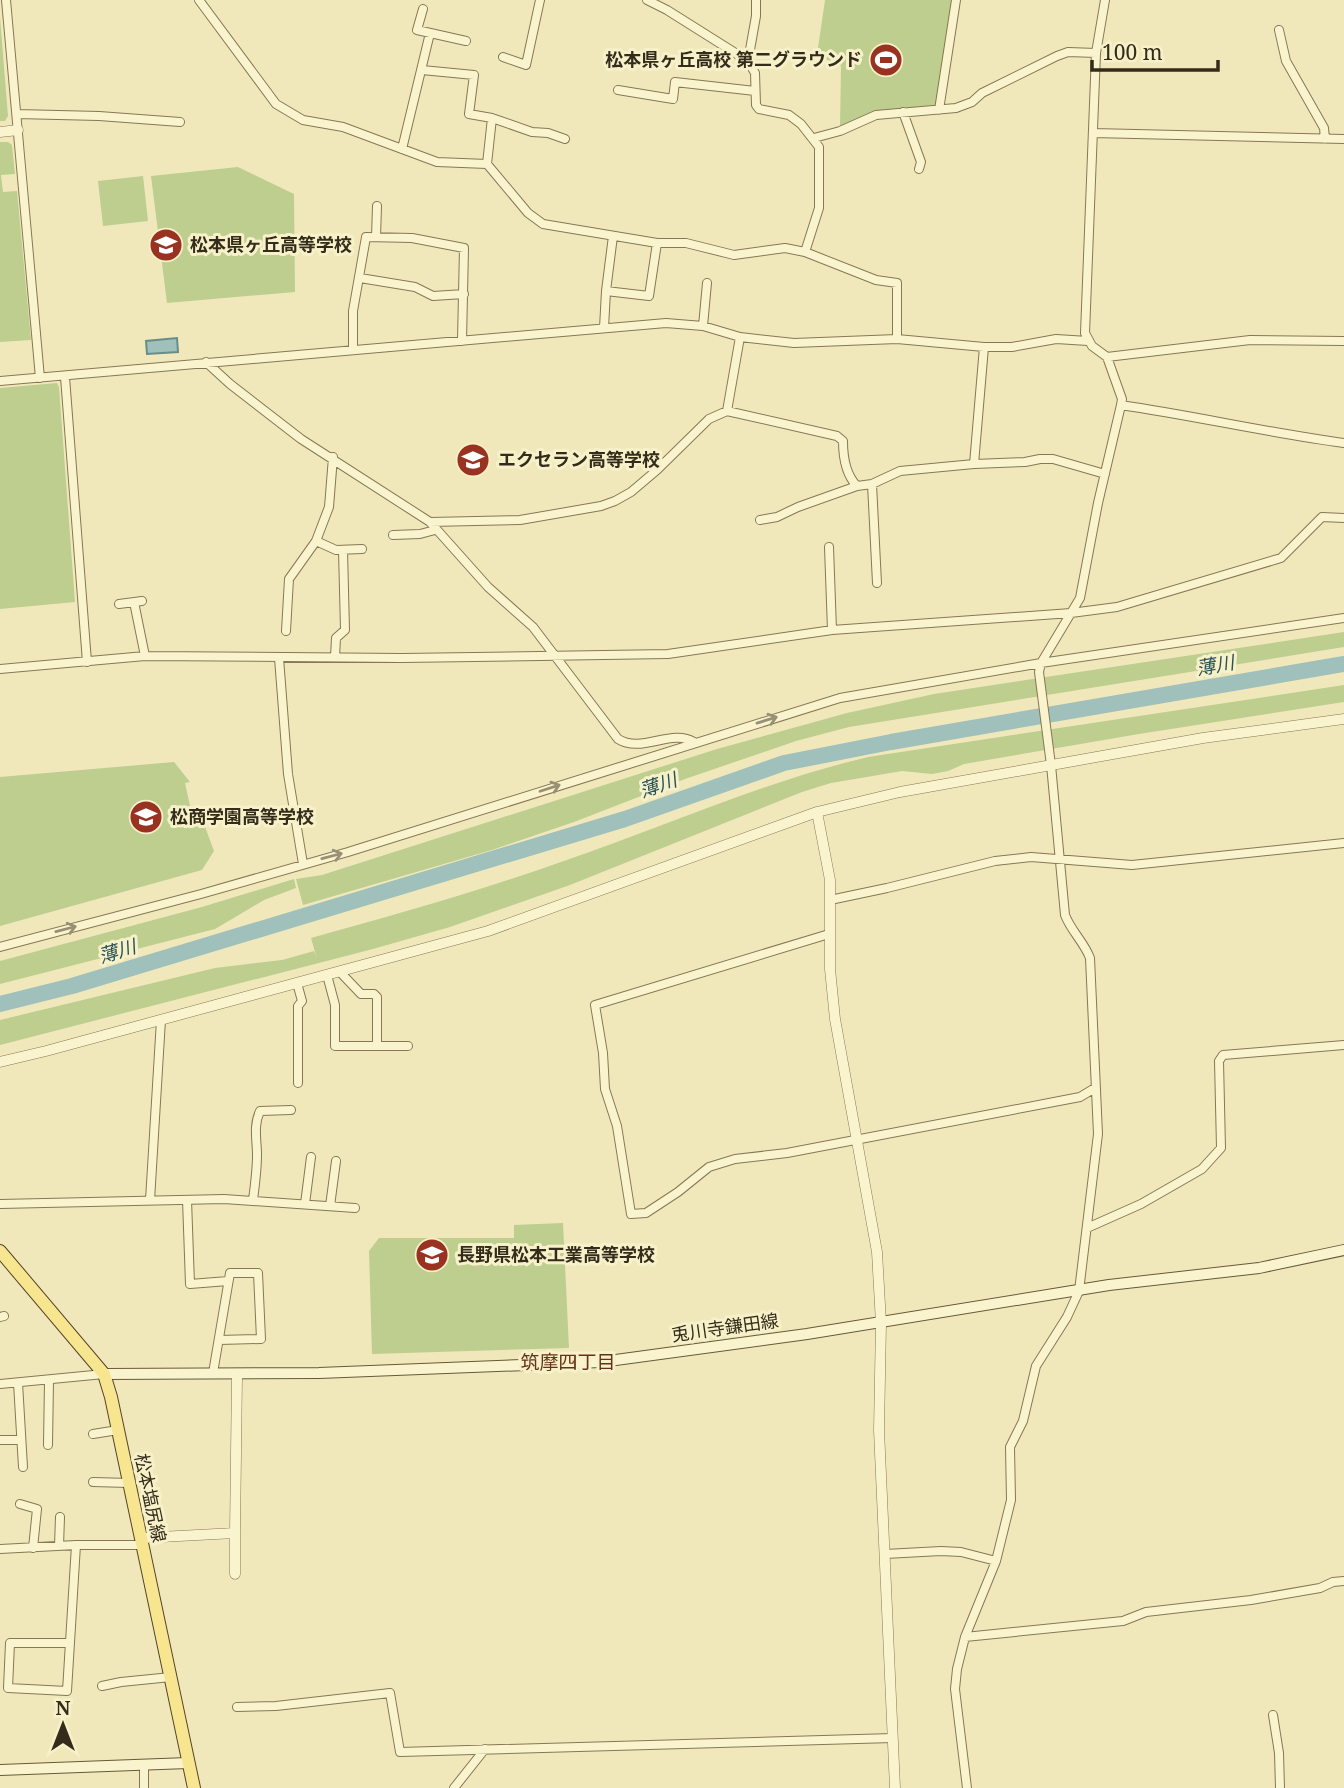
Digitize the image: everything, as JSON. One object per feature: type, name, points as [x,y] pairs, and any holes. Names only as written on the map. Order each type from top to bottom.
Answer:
[{"type":"main road","name":"兎川寺鎌田線","points":[[104,1374],[237,1375],[601,1362],[881,1323],[1140,1281],[1259,1268],[1344,1250]]},
{"type":"main road","name":"松本塩尻線","points":[[0,1251],[104,1374],[130,1483],[194,1788]]},
{"type":"main road","points":[[0,1770],[188,1763]]},
{"type":"street","points":[[6,0],[40,378]]},
{"type":"street","points":[[199,0],[276,104],[303,120],[343,127],[442,163],[487,164]]},
{"type":"street","points":[[503,57],[526,65],[540,0]]},
{"type":"street","points":[[647,0],[748,61],[755,72],[756,105],[759,109],[789,115],[814,138],[819,147],[819,208],[805,252]]},
{"type":"street","points":[[748,61],[756,0]]},
{"type":"street","points":[[939,110],[956,0]]},
{"type":"street","points":[[967,1788],[955,1689],[957,1669],[965,1637],[996,1561],[1011,1500],[1010,1447],[1023,1421],[1037,1366],[1067,1317],[1079,1291],[1098,1134],[1090,958],[1065,915],[1040,668],[1084,587],[1122,399],[1107,357],[1088,341],[1085,333],[1096,53],[1105,0]]},
{"type":"street","points":[[423,9],[417,30],[466,41]]},
{"type":"street","points":[[1279,30],[1286,61],[1324,128],[1325,139]]},
{"type":"street","points":[[402,149],[430,33]]},
{"type":"street","points":[[814,138],[840,131],[876,115],[956,108],[1057,56],[1068,52],[1096,53]]},
{"type":"street","points":[[422,70],[474,75],[468,112],[470,114],[565,139]]},
{"type":"street","points":[[618,90],[673,99],[675,82],[755,91]]},
{"type":"street","points":[[903,112],[921,162],[919,169]]},
{"type":"street","points":[[17,114],[180,122]]},
{"type":"street","points":[[492,118],[487,164],[528,213],[542,224],[657,243],[686,243],[734,255],[785,248],[805,252],[854,273],[897,284],[897,340]]},
{"type":"street","points":[[0,132],[18,130]]},
{"type":"street","points":[[1093,134],[1344,139]]},
{"type":"street","points":[[376,237],[377,206]]},
{"type":"street","points":[[604,328],[613,236]]},
{"type":"street","points":[[353,350],[354,311],[366,237],[412,238],[439,245],[463,247],[462,341]]},
{"type":"street","points":[[606,291],[649,296],[657,243]]},
{"type":"street","points":[[360,278],[415,286],[433,296],[464,294]]},
{"type":"street","points":[[703,326],[707,283]]},
{"type":"street","points":[[0,381],[666,323],[703,326],[740,337],[794,343],[897,340],[1012,347],[1056,339],[1088,341]]},
{"type":"street","points":[[727,411],[740,337]]},
{"type":"street","points":[[1107,357],[1250,340],[1344,341]]},
{"type":"street","points":[[974,464],[984,347]]},
{"type":"street","points":[[206,362],[301,439],[430,522],[488,587],[533,627],[611,731],[625,744],[635,745],[685,737],[694,742]]},
{"type":"street","points":[[65,377],[87,662]]},
{"type":"street","points":[[1121,405],[1344,443]]},
{"type":"street","points":[[430,522],[520,520],[601,506],[615,501],[631,492],[709,419],[727,411],[837,436],[844,440],[846,468],[857,486]]},
{"type":"street","points":[[286,631],[289,579],[316,541],[329,507],[332,457]]},
{"type":"street","points":[[760,520],[777,517],[857,486],[872,485],[900,471],[1053,459],[1105,474]]},
{"type":"street","points":[[872,485],[877,583]]},
{"type":"street","points":[[0,669],[145,656],[557,657],[668,654],[832,629],[1071,613],[1117,607],[1281,558],[1322,517],[1344,518]]},
{"type":"street","points":[[393,535],[420,534],[435,530]]},
{"type":"street","points":[[316,541],[336,550],[362,549]]},
{"type":"street","points":[[829,547],[832,629]]},
{"type":"street","points":[[335,657],[337,638],[345,630],[343,551]]},
{"type":"street","points":[[119,604],[138,602],[145,656]]},
{"type":"street","points":[[0,947],[201,894],[363,847],[840,698],[1344,618]]},
{"type":"street","points":[[279,658],[288,774],[303,864]]},
{"type":"street","points":[[0,1062],[488,931],[817,812],[1051,761],[1246,731],[1342,722]]},
{"type":"street","points":[[817,812],[828,862],[831,900],[829,934],[835,1019],[877,1252],[881,1323],[879,1410],[895,1788]]},
{"type":"street","points":[[831,900],[995,860],[1031,857],[1132,865],[1344,843]]},
{"type":"street","points":[[829,934],[595,1005],[603,1053],[605,1089],[617,1125],[631,1214],[646,1213],[709,1167],[735,1159],[787,1153],[1080,1097],[1094,1088]]},
{"type":"street","points":[[340,972],[342,977],[361,993],[374,994],[377,997],[377,1046]]},
{"type":"street","points":[[327,975],[335,1005],[335,1046],[408,1046]]},
{"type":"street","points":[[297,983],[302,1001],[298,1006],[298,1083]]},
{"type":"street","points":[[150,1199],[161,1020]]},
{"type":"street","points":[[1087,1228],[1141,1204],[1202,1169],[1221,1148],[1219,1061],[1223,1055],[1344,1045]]},
{"type":"street","points":[[253,1200],[258,1152],[255,1143],[260,1111],[291,1110]]},
{"type":"street","points":[[305,1204],[311,1157]]},
{"type":"street","points":[[330,1206],[336,1161]]},
{"type":"street","points":[[0,1204],[150,1199],[253,1200],[355,1208]]},
{"type":"street","points":[[187,1200],[190,1284],[228,1281]]},
{"type":"street","points":[[213,1373],[230,1273],[258,1273],[261,1339],[219,1340]]},
{"type":"street","points":[[0,1384],[104,1374]]},
{"type":"street","points":[[235,1574],[237,1375]]},
{"type":"street","points":[[49,1381],[51,1440]]},
{"type":"street","points":[[18,1383],[23,1467]]},
{"type":"street","points":[[93,1434],[118,1430]]},
{"type":"street","points":[[0,1440],[21,1440]]},
{"type":"street","points":[[93,1482],[130,1483]]},
{"type":"street","points":[[20,1504],[37,1509],[33,1548]]},
{"type":"street","points":[[59,1546],[60,1517]]},
{"type":"street","points":[[0,1549],[235,1533]]},
{"type":"street","points":[[70,1643],[10,1643],[8,1688],[67,1691],[70,1643],[76,1545]]},
{"type":"street","points":[[886,1555],[961,1552],[996,1561]]},
{"type":"street","points":[[965,1637],[1123,1621],[1146,1612],[1251,1600],[1344,1581]]},
{"type":"street","points":[[102,1686],[171,1677]]},
{"type":"street","points":[[237,1707],[276,1706],[390,1693],[400,1752],[894,1738]]},
{"type":"street","points":[[1273,1715],[1279,1754],[1280,1788]]},
{"type":"street","points":[[454,1788],[485,1749]]},
{"type":"street","points":[[144,1765],[144,1788]]},
{"type":"green space","name":"松本県ヶ丘高校 第二グラウンド","points":[[825,0],[952,0],[937,105],[883,110],[840,127],[841,66],[817,55]]},
{"type":"green space","points":[[0,17],[8,116],[5,121],[0,121]]},
{"type":"green space","points":[[0,142],[12,145],[15,174],[1,175],[3,192],[17,191],[31,340],[0,342]]},
{"type":"green space","points":[[238,167],[294,194],[295,292],[167,303],[151,176]]},
{"type":"green space","points":[[143,176],[148,221],[103,226],[98,181]]},
{"type":"green space","points":[[57,383],[75,602],[0,609],[0,388]]},
{"type":"green space","points":[[1344,632],[1344,647],[849,727],[796,741],[685,779],[492,850],[303,905],[296,879],[322,875],[717,749],[847,713],[934,694]]},
{"type":"green space","points":[[1344,685],[1344,702],[964,764],[932,774],[902,771],[831,783],[802,792],[570,885],[450,927],[0,1045],[0,1020],[215,968],[282,960],[314,951],[317,959],[311,938],[530,873],[751,792],[829,767],[868,757]]},
{"type":"green space","points":[[174,762],[190,782],[185,783],[194,824],[204,824],[214,851],[202,870],[0,926],[0,777]]},
{"type":"green space","points":[[294,879],[296,888],[264,900],[215,929],[0,984],[0,961],[202,907]]},
{"type":"green space","points":[[563,1223],[569,1348],[372,1354],[369,1251],[379,1238],[514,1238],[514,1225]]},
{"type":"water","points":[[177,338],[178,352],[147,354],[146,341]]},
{"type":"waterway","name":"薄川","points":[[0,1004],[72,986],[625,819],[784,763],[1344,664]]},
{"type":"place","name":"松本県ヶ丘高校 第二グラウンド","points":[[886,60]]},
{"type":"place","name":"松本県ヶ丘高等学校","points":[[166,245]]},
{"type":"place","name":"エクセラン高等学校","points":[[473,460]]},
{"type":"place","name":"松商学園高等学校","points":[[146,817]]},
{"type":"place","name":"長野県松本工業高等学校","points":[[432,1255]]},
{"type":"district","name":"筑摩四丁目","points":[[568,1362]]}]
